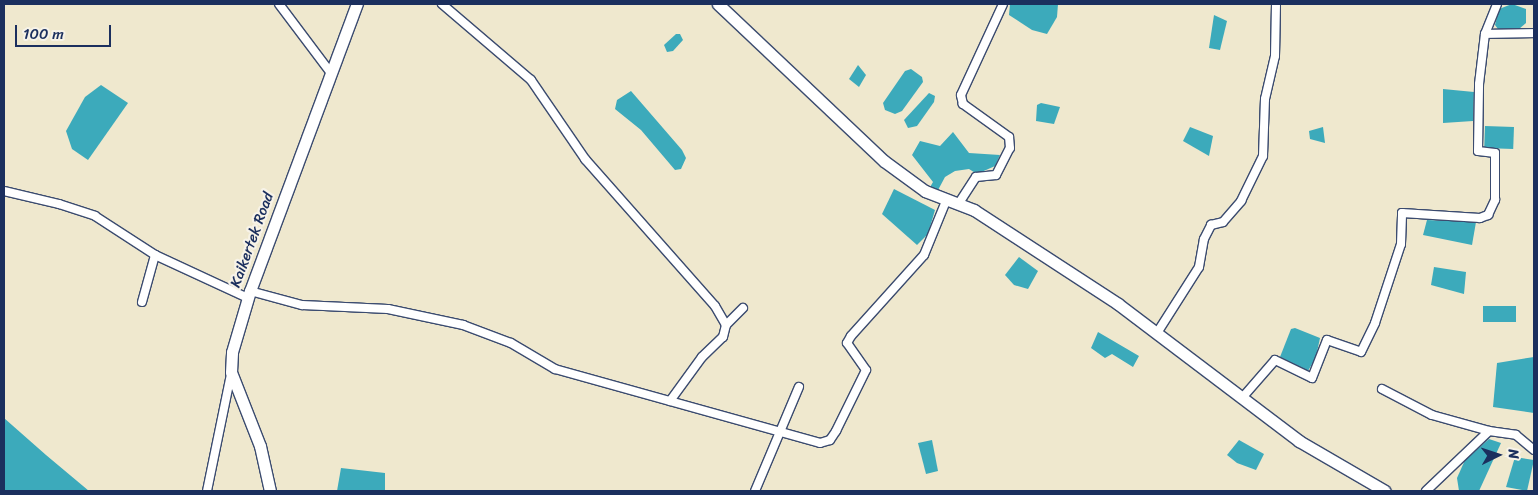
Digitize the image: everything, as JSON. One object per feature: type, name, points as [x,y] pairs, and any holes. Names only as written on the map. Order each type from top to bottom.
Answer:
[{"type":"main road","name":"Kaikertek Road","points":[[270,491],[260,446],[231,372],[232,352],[248,294],[356,4]]},
{"type":"main road","points":[[718,4],[884,161],[925,191],[946,201],[974,210],[1157,333],[1299,441],[1380,490]]},
{"type":"street","points":[[279,4],[330,72]]},
{"type":"street","points":[[442,4],[531,80],[585,159],[715,306],[726,325]]},
{"type":"street","points":[[959,204],[976,177],[996,175],[1010,148],[1009,138],[963,104],[961,95],[1003,4]]},
{"type":"street","points":[[1157,333],[1199,267],[1204,239],[1211,225],[1223,222],[1240,202],[1263,156],[1265,99],[1275,56],[1276,4]]},
{"type":"street","points":[[1242,398],[1275,360],[1312,378],[1327,340],[1361,352],[1375,323],[1401,244],[1402,213],[1480,218],[1488,215],[1495,200],[1495,153],[1478,151],[1478,84],[1485,34],[1497,4]]},
{"type":"street","points":[[1485,34],[1534,33]]},
{"type":"street","points":[[4,191],[59,204],[95,216],[155,254],[248,294],[302,305],[388,310],[463,325],[511,343],[556,369],[778,434],[820,443],[830,440],[836,431],[866,370],[848,344],[924,255],[946,201]]},
{"type":"street","points":[[142,302],[155,254]]},
{"type":"street","points":[[670,401],[702,357],[722,337],[726,325],[743,308]]},
{"type":"street","points":[[207,491],[231,372]]},
{"type":"street","points":[[755,491],[799,387]]},
{"type":"street","points":[[1382,389],[1432,415],[1490,431],[1516,435],[1534,450]]},
{"type":"street","points":[[1426,491],[1490,431]]},
{"type":"water","points":[[1010,4],[1058,4],[1057,17],[1047,34],[1032,30],[1009,15]]},
{"type":"water","points":[[1512,4],[1526,9],[1526,23],[1519,29],[1498,29],[1495,25],[1499,9]]},
{"type":"water","points":[[1214,15],[1227,21],[1220,50],[1209,48]]},
{"type":"water","points":[[676,34],[680,34],[683,40],[673,51],[667,52],[664,45]]},
{"type":"water","points":[[858,65],[866,75],[859,87],[849,79]]},
{"type":"water","points":[[911,69],[922,77],[923,82],[902,111],[895,114],[885,110],[883,103],[905,71]]},
{"type":"water","points":[[101,85],[128,103],[88,160],[72,149],[66,131],[85,97]]},
{"type":"water","points":[[1443,89],[1474,92],[1473,121],[1443,123]]},
{"type":"water","points":[[631,91],[682,150],[686,158],[681,169],[675,170],[641,130],[615,109],[617,100]]},
{"type":"water","points":[[929,93],[935,96],[934,102],[917,126],[908,128],[904,120]]},
{"type":"water","points":[[1041,103],[1060,107],[1054,124],[1036,121],[1037,105]]},
{"type":"water","points":[[1485,126],[1514,127],[1513,149],[1484,148]]},
{"type":"water","points":[[1190,127],[1213,136],[1209,156],[1183,141]]},
{"type":"water","points":[[1323,127],[1325,143],[1310,139],[1309,131]]},
{"type":"water","points":[[953,132],[969,153],[1000,155],[995,166],[977,174],[969,169],[955,171],[945,177],[937,192],[929,189],[933,182],[912,155],[920,141],[940,146]]},
{"type":"water","points":[[894,189],[935,210],[928,234],[917,245],[882,214]]},
{"type":"water","points":[[1427,220],[1476,222],[1472,245],[1423,235]]},
{"type":"water","points":[[1019,257],[1038,271],[1028,289],[1014,285],[1005,275]]},
{"type":"water","points":[[1434,267],[1466,272],[1464,294],[1431,285]]},
{"type":"water","points":[[1483,306],[1516,306],[1516,322],[1483,322]]},
{"type":"water","points":[[1295,328],[1320,338],[1316,357],[1308,371],[1280,357],[1291,329]]},
{"type":"water","points":[[1098,332],[1139,356],[1133,367],[1112,354],[1105,358],[1091,348]]},
{"type":"water","points":[[1534,357],[1534,413],[1493,407],[1497,363]]},
{"type":"water","points":[[4,418],[46,455],[89,491],[4,491]]},
{"type":"water","points":[[1489,439],[1501,443],[1479,491],[1459,491],[1457,478],[1465,460]]},
{"type":"water","points":[[932,440],[938,471],[926,474],[918,443]]},
{"type":"water","points":[[1239,440],[1264,454],[1256,470],[1237,463],[1227,455]]},
{"type":"water","points":[[1515,457],[1534,460],[1527,491],[1506,487]]},
{"type":"water","points":[[341,468],[385,473],[385,491],[337,491]]}]
